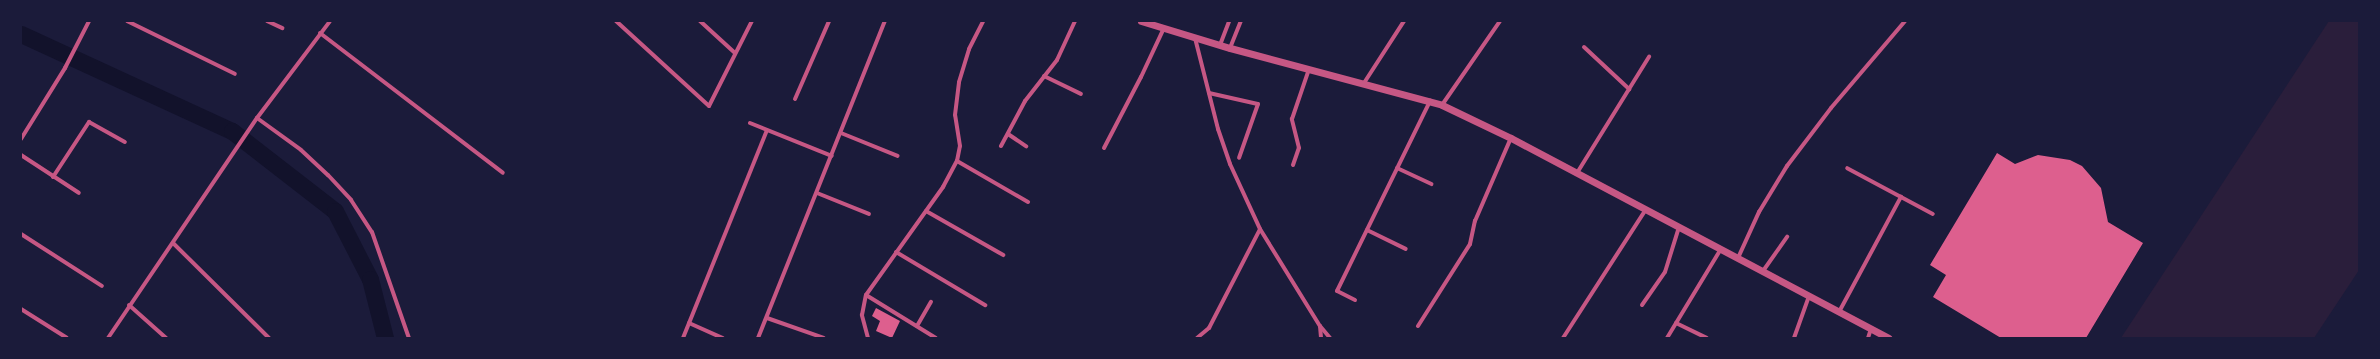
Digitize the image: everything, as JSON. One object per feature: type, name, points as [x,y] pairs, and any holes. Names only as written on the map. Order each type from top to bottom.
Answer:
[{"type":"street","points":[[21,139],[65,68],[89,21]]},
{"type":"street","points":[[127,21],[235,74]]},
{"type":"street","points":[[267,21],[282,28]]},
{"type":"street","points":[[108,338],[252,125],[330,21]]},
{"type":"street","points":[[616,21],[709,106],[752,21]]},
{"type":"street","points":[[700,21],[735,53]]},
{"type":"street","points":[[795,100],[830,21]]},
{"type":"street","points":[[758,338],[885,21]]},
{"type":"street","points":[[868,338],[862,315],[866,295],[926,211],[957,161],[960,146],[955,115],[959,82],[969,49],[983,21]]},
{"type":"street","points":[[1001,146],[1025,101],[1056,60],[1075,21]]},
{"type":"street","points":[[1141,21],[1230,48],[1442,105],[1511,138],[1888,338]]},
{"type":"street","points":[[1220,45],[1229,21]]},
{"type":"street","points":[[1230,48],[1241,21]]},
{"type":"street","points":[[1364,83],[1404,21]]},
{"type":"street","points":[[1442,105],[1500,21]]},
{"type":"street","points":[[1738,258],[1759,212],[1787,166],[1831,108],[1906,21]]},
{"type":"street","points":[[1104,148],[1141,77],[1164,28]]},
{"type":"street","points":[[320,33],[503,172]]},
{"type":"street","points":[[1196,38],[1218,129],[1230,164],[1260,229],[1320,326],[1330,338]]},
{"type":"street","points":[[1584,47],[1629,89]]},
{"type":"street","points":[[1577,173],[1649,57]]},
{"type":"street","points":[[1293,165],[1299,148],[1292,119],[1309,69]]},
{"type":"street","points":[[1044,76],[1081,94]]},
{"type":"street","points":[[1209,92],[1258,104],[1239,158]]},
{"type":"street","points":[[1355,300],[1337,291],[1430,101]]},
{"type":"street","points":[[257,118],[301,150],[328,175],[351,200],[372,232],[408,338]]},
{"type":"street","points":[[53,177],[89,122],[125,142]]},
{"type":"street","points":[[750,123],[832,156]]},
{"type":"street","points":[[683,338],[767,130]]},
{"type":"street","points":[[841,133],[898,156]]},
{"type":"street","points":[[1008,134],[1026,146]]},
{"type":"street","points":[[1418,326],[1470,244],[1475,221],[1511,138]]},
{"type":"street","points":[[21,155],[79,193]]},
{"type":"street","points":[[957,161],[1028,202]]},
{"type":"street","points":[[1397,168],[1432,184]]},
{"type":"street","points":[[1847,168],[1933,214]]},
{"type":"street","points":[[817,193],[869,214]]},
{"type":"street","points":[[1839,312],[1901,197]]},
{"type":"street","points":[[1563,338],[1646,209]]},
{"type":"street","points":[[926,211],[1003,255]]},
{"type":"street","points":[[1642,305],[1665,272],[1679,227]]},
{"type":"street","points":[[1197,338],[1209,328],[1260,229]]},
{"type":"street","points":[[1367,230],[1406,249]]},
{"type":"street","points":[[21,234],[102,286]]},
{"type":"street","points":[[1763,271],[1787,237]]},
{"type":"street","points":[[173,243],[269,338]]},
{"type":"street","points":[[1666,338],[1721,249]]},
{"type":"street","points":[[896,252],[985,305]]},
{"type":"street","points":[[866,295],[936,338]]},
{"type":"street","points":[[1794,338],[1809,296]]},
{"type":"street","points":[[917,326],[931,302]]},
{"type":"street","points":[[129,305],[166,338]]},
{"type":"street","points":[[21,309],[67,338]]},
{"type":"street","points":[[767,318],[824,338]]},
{"type":"street","points":[[1676,322],[1707,338]]},
{"type":"street","points":[[689,323],[723,338]]},
{"type":"street","points":[[1320,326],[1320,338]]},
{"type":"street","points":[[1868,338],[1871,329]]},
{"type":"shaded area","points":[[2329,21],[2359,21],[2359,270],[2314,338],[2121,338]]},
{"type":"building","points":[[1997,153],[2015,164],[2038,155],[2070,160],[2082,166],[2101,188],[2108,222],[2143,243],[2086,338],[2001,338],[1933,297],[1946,275],[1930,265]]},
{"type":"building","points":[[876,308],[900,321],[892,338],[876,331],[880,321],[872,316]]},
{"type":"waterway","points":[[21,34],[232,131],[335,211],[370,279],[385,338]]}]
